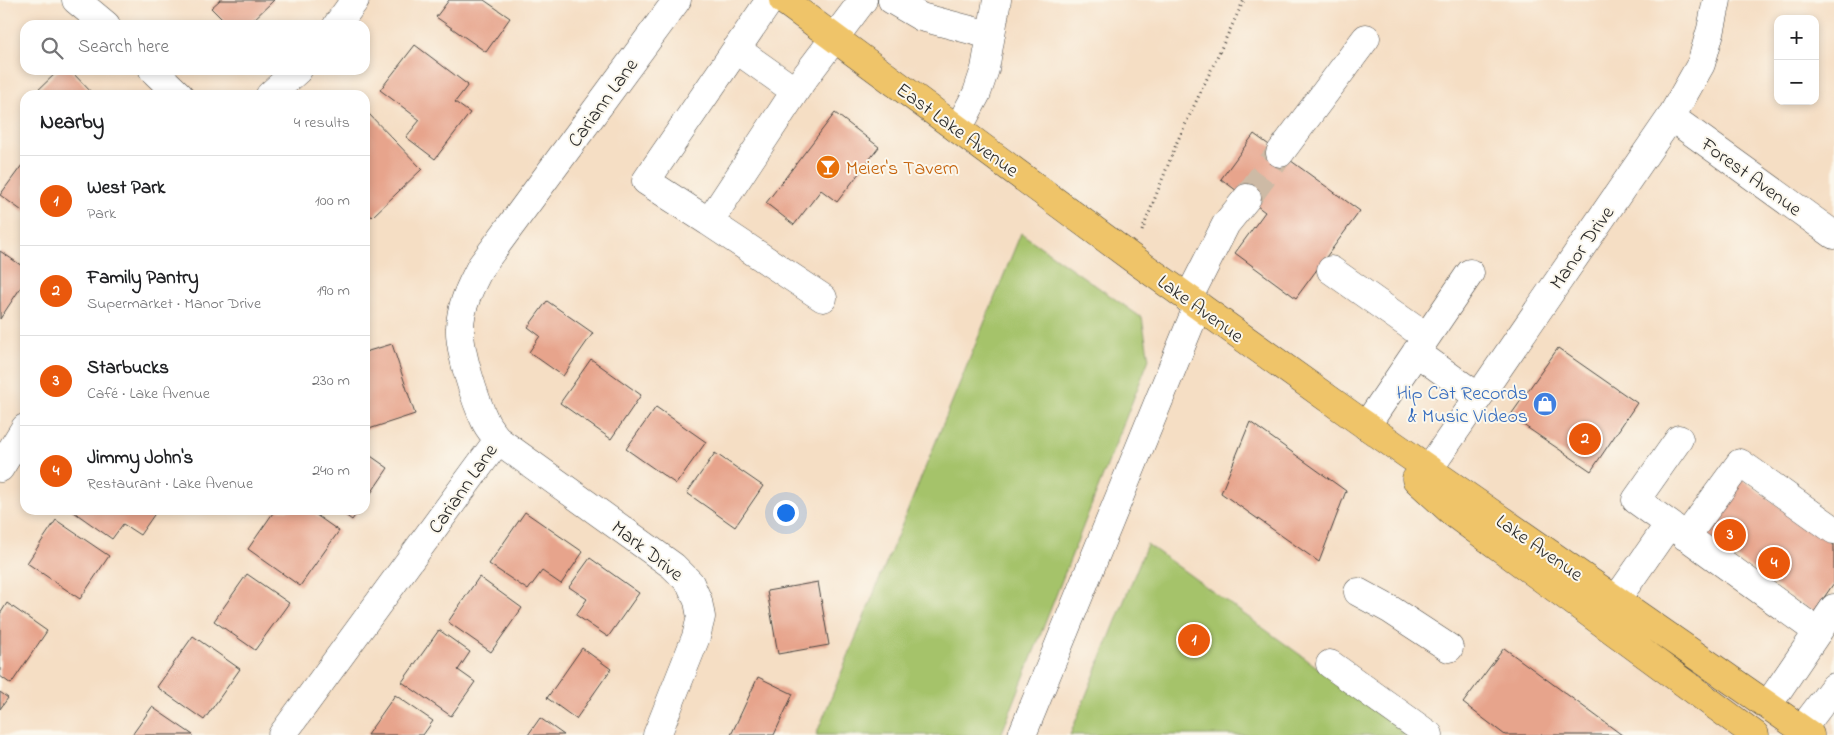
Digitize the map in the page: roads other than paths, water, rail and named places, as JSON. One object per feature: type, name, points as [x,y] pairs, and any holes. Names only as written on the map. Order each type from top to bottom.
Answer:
[{"type":"main road","name":"East Lake Avenue","points":[[783,0],[1132,258]]},
{"type":"main road","name":"Lake Avenue","points":[[1132,258],[1366,426],[1424,476],[1454,513],[1755,735]]},
{"type":"main road","name":"Lake Avenue","points":[[1271,358],[1424,476],[1616,600],[1806,732]]},
{"type":"street","points":[[76,0],[100,20]]},
{"type":"street","points":[[341,20],[355,0]]},
{"type":"street","name":"Cariann Lane","points":[[282,735],[498,440],[483,416],[462,348],[460,327],[470,287],[480,266],[677,0]]},
{"type":"street","points":[[770,0],[646,181],[823,298]]},
{"type":"street","points":[[709,222],[795,91],[863,0]]},
{"type":"street","points":[[892,0],[921,17],[990,35]]},
{"type":"street","points":[[958,129],[977,93],[985,69],[997,0]]},
{"type":"street","name":"Manor Drive","points":[[1424,476],[1671,117],[1701,64],[1717,0]]},
{"type":"street","points":[[1280,153],[1366,38]]},
{"type":"street","points":[[736,49],[795,91]]},
{"type":"street","points":[[158,75],[174,90]]},
{"type":"street","points":[[276,90],[292,75]]},
{"type":"street","name":"Forest Avenue","points":[[1671,117],[1834,235]]},
{"type":"street","points":[[1022,735],[1193,302],[1226,224],[1247,198]]},
{"type":"street","points":[[1331,270],[1421,345],[1478,397]]},
{"type":"street","points":[[1366,426],[1470,273]]},
{"type":"street","points":[[0,468],[20,436]]},
{"type":"street","points":[[1679,439],[1636,500],[1818,632]]},
{"type":"street","name":"Mark Drive","points":[[498,440],[673,566],[690,583],[698,601],[701,617],[696,637],[657,735]]},
{"type":"street","points":[[1616,600],[1677,530],[1740,463],[1834,530]]},
{"type":"street","points":[[1358,592],[1391,610],[1449,648]]},
{"type":"street","points":[[1768,705],[1834,608]]},
{"type":"street","points":[[1330,664],[1429,735]]},
{"type":"street","points":[[1806,732],[1834,687]]},
{"type":"tunnel","points":[[1247,198],[1280,153]]},
{"type":"place","name":"Meier's Tavern","points":[[828,167]]},
{"type":"place","name":"Hip Cat Records & Music Videos","points":[[1545,404]]},
{"type":"place","name":"Family Pantry","points":[[1585,439]]},
{"type":"place","name":"Starbucks","points":[[1730,535]]},
{"type":"place","name":"Jimmy John's","points":[[1774,563]]},
{"type":"place","name":"West Park","points":[[1194,640]]}]
